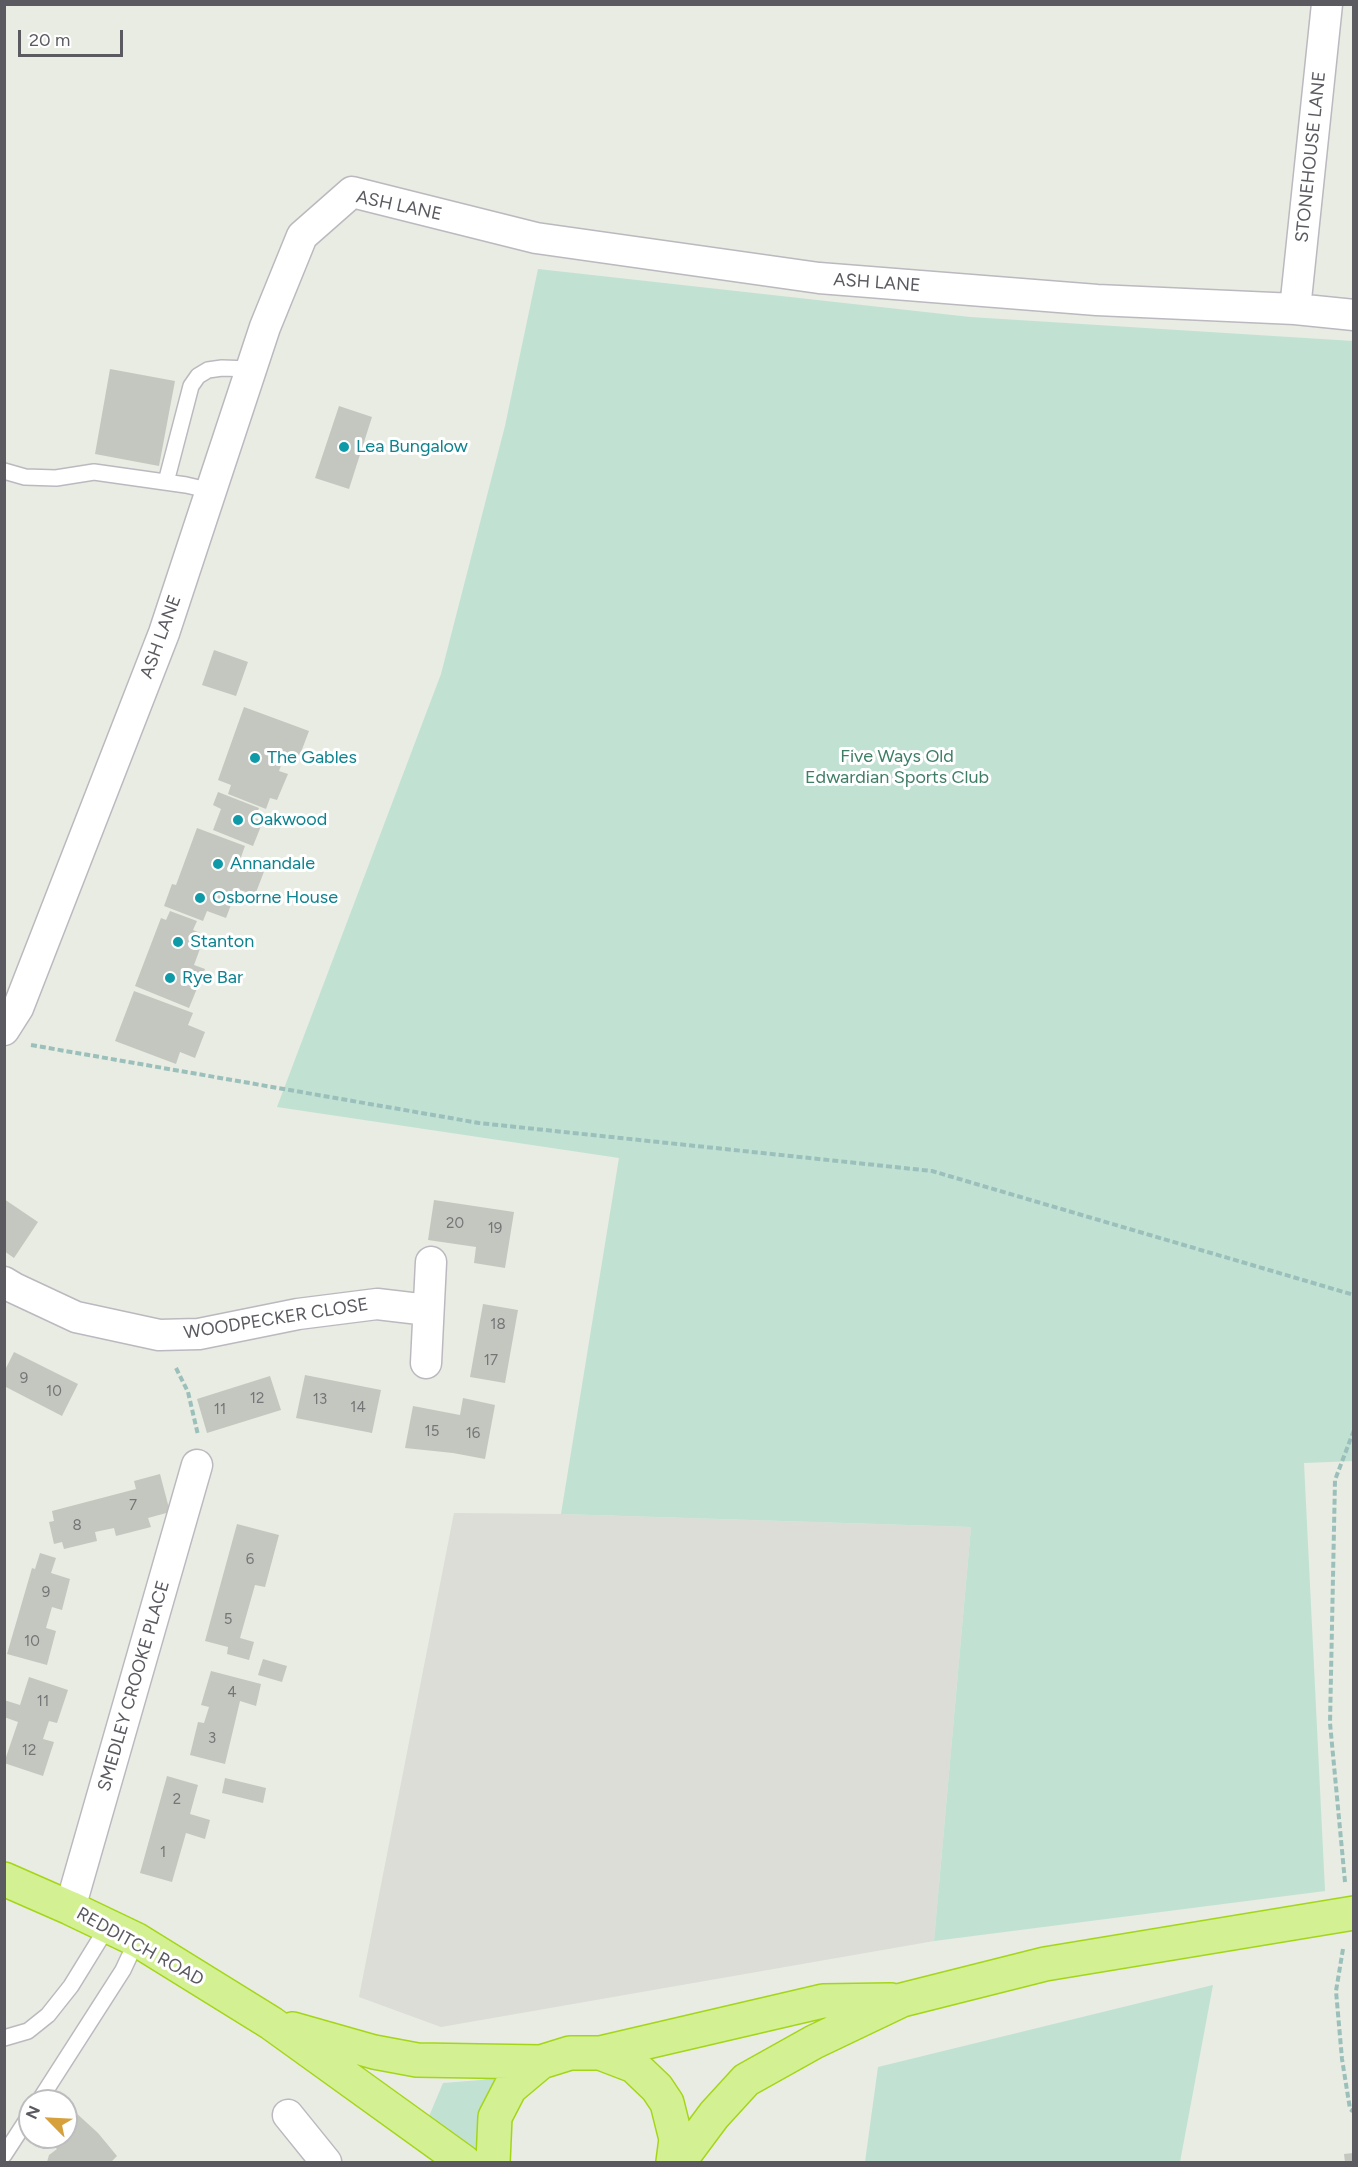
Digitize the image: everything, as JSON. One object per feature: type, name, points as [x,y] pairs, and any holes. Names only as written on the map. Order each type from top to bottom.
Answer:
[{"type":"highway","name":"REDDITCH ROAD","points":[[4,1880],[122,1933],[271,2023],[464,2163]]},
{"type":"highway","points":[[679,2163],[714,2115],[746,2080],[814,2042],[902,2000],[1045,1964],[1351,1913]]},
{"type":"highway","points":[[493,2163],[495,2117],[510,2088],[541,2062],[570,2053],[600,2053],[823,2001],[902,2000]]},
{"type":"highway","name":"REDDITCH ROAD","points":[[271,2023],[374,2052],[417,2060],[541,2062]]},
{"type":"highway","points":[[600,2053],[634,2066],[657,2088],[667,2103],[676,2139],[673,2163]]},
{"type":"street","name":"STONEHOUSE LANE","points":[[1295,309],[1327,4]]},
{"type":"street","name":"ASH LANE","points":[[16,1037],[18,1008],[164,633],[265,327],[302,236],[352,192],[536,237],[819,278],[1097,300],[1295,309],[1353,315]]},
{"type":"street","points":[[426,1363],[431,1262]]},
{"type":"street","name":"WOODPECKER CLOSE","points":[[4,1282],[76,1317],[159,1335],[199,1334],[298,1314],[377,1304],[428,1310]]},
{"type":"street","name":"SMEDLEY CROOKE PLACE","points":[[70,1908],[197,1465]]},
{"type":"street","points":[[288,2115],[326,2163]]},
{"type":"lane","points":[[166,482],[191,386],[198,376],[208,370],[222,368],[251,369]]},
{"type":"lane","points":[[4,471],[25,477],[56,478],[94,472],[212,491]]},
{"type":"lane","points":[[4,2038],[28,2031],[48,2015],[71,1986],[122,1933]]},
{"type":"lane","points":[[47,2089],[123,1970],[122,1933]]},
{"type":"lane","points":[[4,2155],[18,2133]]},
{"type":"path","points":[[16,1037],[479,1123],[932,1171],[1353,1295]]},
{"type":"path","name":"WOODPECKER CLOSE","points":[[159,1335],[188,1392],[198,1432],[197,1465]]},
{"type":"path","points":[[1353,1430],[1335,1480],[1330,1724],[1351,1913],[1336,1991],[1342,2059],[1350,2109],[1353,2112]]},
{"type":"shaded area","points":[[454,1513],[561,1514],[971,1527],[934,1941],[441,2027],[359,1997]]},
{"type":"green space","name":"Five Ways Old Edwardian Sports Club","points":[[538,269],[970,317],[1353,341],[1354,1461],[1304,1463],[1325,1891],[934,1941],[971,1527],[561,1514],[619,1158],[277,1107],[441,674],[505,426]]},
{"type":"green space","points":[[1213,1985],[1180,2162],[865,2162],[878,2067]]},
{"type":"green space","points":[[506,2075],[478,2128],[475,2158],[427,2121],[443,2083],[481,2080]]},
{"type":"building","points":[[110,369],[175,381],[159,466],[95,454]]},
{"type":"building","name":"Lea Bungalow","points":[[339,406],[372,417],[349,489],[315,478]]},
{"type":"building","points":[[214,650],[248,662],[236,696],[202,685]]},
{"type":"building","name":"The Gables","points":[[244,707],[309,731],[298,760],[285,755],[279,771],[288,774],[277,800],[270,798],[266,809],[228,794],[231,785],[218,780]]},
{"type":"building","name":"Oakwood","points":[[218,792],[259,808],[255,818],[263,821],[253,846],[213,830],[221,809],[213,805]]},
{"type":"building","points":[[197,828],[245,846],[240,860],[265,869],[255,895],[237,889],[226,918],[207,911],[203,921],[164,906],[172,884],[176,885]]},
{"type":"building","points":[[170,911],[197,921],[193,930],[205,935],[194,965],[205,969],[189,1008],[135,986],[161,918],[166,920]]},
{"type":"building","points":[[134,991],[193,1013],[188,1025],[205,1032],[195,1058],[180,1052],[176,1064],[115,1041]]},
{"type":"building","points":[[4,1199],[38,1222],[14,1258],[4,1251]]},
{"type":"building","points":[[434,1200],[514,1212],[505,1268],[474,1263],[476,1247],[428,1240]]},
{"type":"building","points":[[483,1304],[518,1310],[505,1383],[470,1377]]},
{"type":"building","points":[[14,1352],[78,1384],[62,1416],[4,1386],[4,1372]]},
{"type":"building","points":[[305,1375],[381,1390],[372,1433],[296,1418]]},
{"type":"building","points":[[270,1376],[281,1410],[207,1433],[197,1399]]},
{"type":"building","points":[[463,1398],[495,1405],[485,1459],[405,1448],[413,1406],[460,1415]]},
{"type":"building","points":[[160,1474],[170,1512],[148,1518],[151,1527],[116,1536],[114,1528],[95,1532],[97,1541],[64,1549],[62,1542],[54,1544],[49,1522],[54,1521],[52,1511],[136,1489],[134,1481]]},
{"type":"building","points":[[237,1524],[279,1535],[265,1587],[255,1585],[240,1638],[254,1642],[249,1660],[227,1654],[228,1647],[205,1641]]},
{"type":"building","points":[[40,1553],[56,1558],[51,1573],[70,1579],[62,1610],[52,1607],[46,1628],[56,1631],[47,1665],[7,1654],[32,1568],[35,1569]]},
{"type":"building","points":[[263,1659],[287,1666],[282,1682],[258,1675]]},
{"type":"building","points":[[211,1671],[261,1684],[256,1706],[240,1701],[225,1764],[190,1755],[198,1722],[204,1723],[209,1707],[201,1705]]},
{"type":"building","points":[[29,1677],[68,1690],[57,1723],[49,1721],[43,1739],[54,1742],[43,1776],[4,1763],[18,1722],[4,1717],[4,1700],[20,1705]]},
{"type":"building","points":[[167,1776],[198,1785],[190,1814],[210,1820],[205,1839],[186,1833],[172,1882],[140,1873]]},
{"type":"building","points":[[225,1778],[266,1788],[263,1803],[222,1793]]},
{"type":"building","points":[[78,2115],[98,2133],[117,2156],[111,2162],[47,2162],[49,2155],[57,2149],[78,2149]]},
{"type":"building","points":[[1353,2153],[1353,2162],[1345,2162],[1344,2154]]},
{"type":"place","name":"Lea Bungalow","points":[[344,447]]},
{"type":"place","name":"The Gables","points":[[255,758]]},
{"type":"place","name":"Oakwood","points":[[238,820]]},
{"type":"place","name":"Annandale","points":[[218,864]]},
{"type":"place","name":"Osborne House","points":[[200,898]]},
{"type":"place","name":"Stanton","points":[[178,942]]},
{"type":"place","name":"Rye Bar","points":[[170,978]]}]
